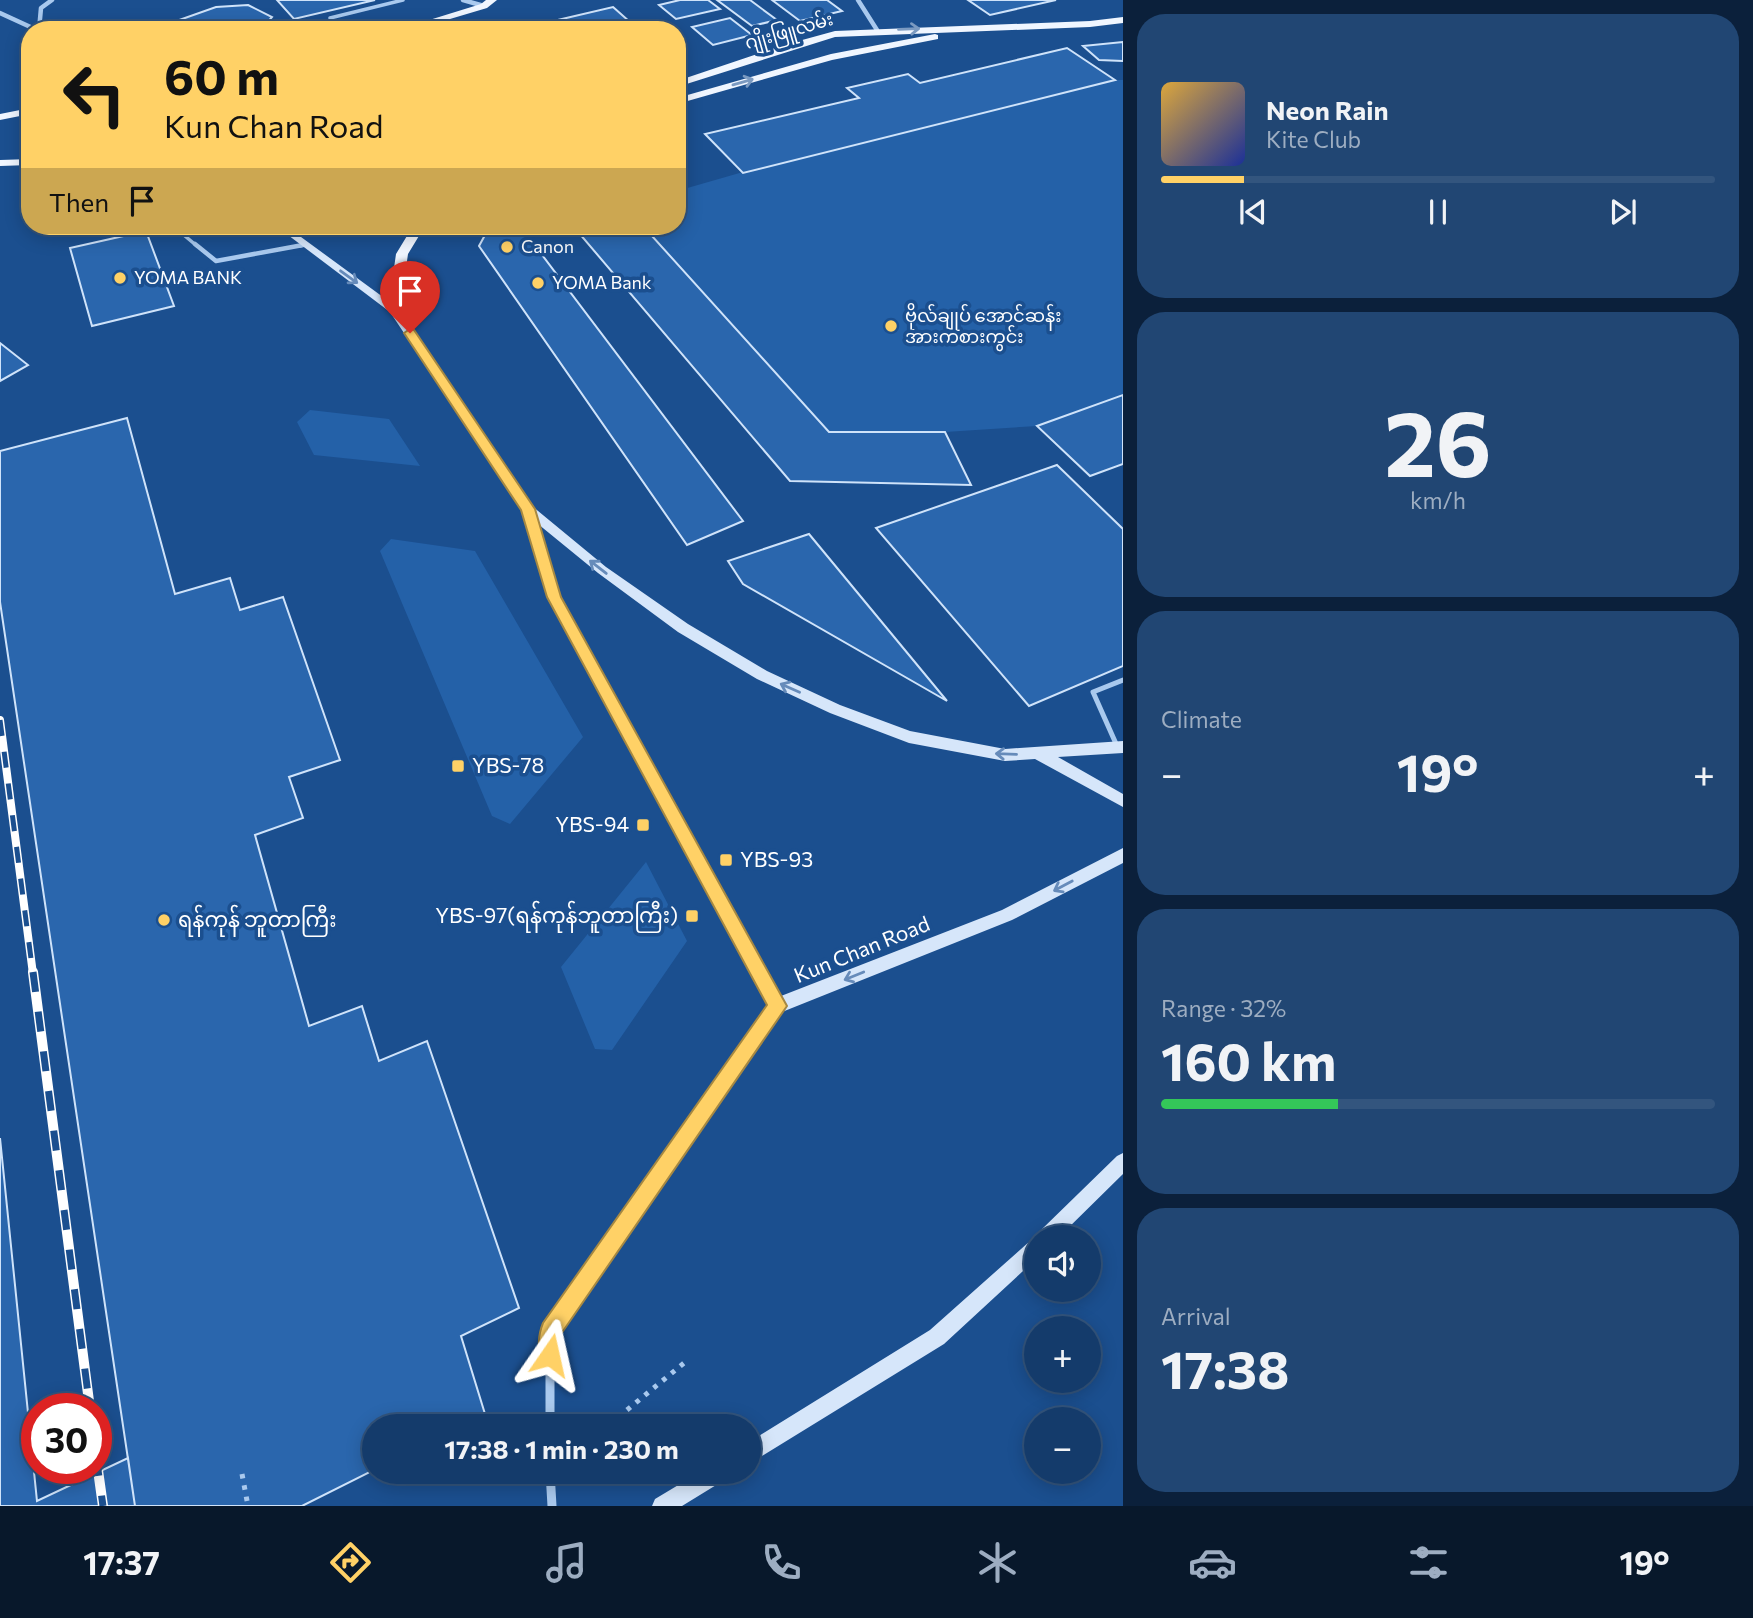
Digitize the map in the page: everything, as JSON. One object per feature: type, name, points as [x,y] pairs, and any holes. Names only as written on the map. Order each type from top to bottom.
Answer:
[{"type":"main road","points":[[431,21],[488,3]]},
{"type":"main road","name":"ဂျိုးဖြူလမ်း","points":[[686,81],[835,34],[877,30],[1090,24],[1123,20]]},
{"type":"main road","points":[[686,98],[831,57],[988,26]]},
{"type":"main road","points":[[0,117],[21,113]]},
{"type":"main road","points":[[0,163],[21,162]]},
{"type":"main road","name":"Kun Chan Road","points":[[291,235],[394,310],[528,509],[602,570],[683,628],[762,676],[835,709],[909,737],[1005,755],[1120,747]]},
{"type":"main road","points":[[394,310],[402,254],[414,235]]},
{"type":"main road","name":"Kun Chan Road","points":[[528,509],[554,597],[777,1006],[1007,915],[1123,855]]},
{"type":"main road","points":[[1036,752],[1123,801]]},
{"type":"main road","points":[[1058,1225],[1123,1162]]},
{"type":"main road","points":[[761,1447],[937,1337],[1024,1258]]},
{"type":"main road","points":[[663,1506],[699,1484]]},
{"type":"street","points":[[39,21],[41,8],[52,0]]},
{"type":"street","points":[[463,0],[488,3]]},
{"type":"street","points":[[858,0],[877,30]]},
{"type":"street","points":[[0,13],[21,22]]},
{"type":"street","points":[[550,1414],[550,1331],[777,1006]]},
{"type":"street","points":[[551,1484],[552,1506]]},
{"type":"lane","points":[[330,18],[403,0]]},
{"type":"lane","points":[[184,235],[216,261],[303,245]]},
{"type":"lane","points":[[1120,747],[1093,692],[1123,680]]},
{"type":"path","points":[[627,1410],[684,1363]]},
{"type":"path","points":[[242,1474],[248,1506]]},
{"type":"shaded area","name":"ဗိုလ်ချုပ် အောင်ဆန်း အားကစားကွင်း","points":[[1067,48],[1115,80],[1123,80],[1123,464],[1090,476],[1037,426],[945,432],[971,485],[790,481],[581,235],[686,235],[686,188],[743,172],[705,134],[858,98],[847,88],[908,74],[920,83]]},
{"type":"shaded area","points":[[310,410],[389,419],[420,466],[314,455],[297,422]]},
{"type":"shaded area","points":[[391,539],[475,551],[583,737],[510,824],[492,816],[380,551]]},
{"type":"shaded area","points":[[646,862],[687,941],[612,1050],[595,1049],[561,967]]},
{"type":"building","points":[[277,0],[375,0],[294,19]]},
{"type":"building","points":[[680,0],[708,0],[720,9],[676,19],[659,5]]},
{"type":"building","points":[[717,0],[750,0],[777,20],[752,26]]},
{"type":"building","points":[[772,0],[827,0],[842,11],[800,21]]},
{"type":"building","points":[[968,0],[1056,0],[990,15]]},
{"type":"building","points":[[248,5],[272,17],[269,21],[176,21],[216,7]]},
{"type":"building","points":[[613,7],[629,21],[554,21]]},
{"type":"building","points":[[730,18],[752,35],[713,45],[692,27]]},
{"type":"building","points":[[1123,42],[1123,61],[1099,60],[1083,46]]},
{"type":"building","points":[[1067,48],[1115,80],[743,173],[705,134],[859,98],[847,88],[908,74],[920,83]]},
{"type":"building","points":[[128,235],[147,235],[174,306],[92,326],[70,248]]},
{"type":"building","points":[[485,235],[527,235],[743,521],[687,545],[479,246]]},
{"type":"building","points":[[581,235],[651,235],[829,432],[945,432],[971,485],[790,481]]},
{"type":"building","points":[[0,343],[28,365],[0,381]]},
{"type":"building","points":[[1123,395],[1123,464],[1090,476],[1037,426]]},
{"type":"building","name":"ရန်ကုန် ဘူတာကြီး","points":[[127,418],[175,594],[230,578],[240,610],[283,597],[340,760],[289,777],[303,818],[255,835],[309,1026],[362,1006],[379,1061],[427,1041],[519,1308],[461,1336],[485,1414],[362,1414],[362,1476],[302,1506],[135,1506],[0,602],[0,451]]},
{"type":"building","points":[[1057,465],[1123,529],[1123,666],[1029,706],[876,528]]},
{"type":"building","points":[[809,534],[947,701],[743,584],[728,561]]},
{"type":"building","points":[[0,1138],[26,1393],[21,1393],[21,1484],[35,1484],[37,1501],[73,1484],[112,1484],[112,1466],[128,1458],[135,1506],[0,1506]]},
{"type":"railway","points":[[0,720],[33,974]]},
{"type":"railway","points":[[33,972],[88,1393]]},
{"type":"railway","points":[[100,1484],[103,1506]]},
{"type":"place","name":"Canon","points":[[507,247]]},
{"type":"place","name":"YOMA BANK","points":[[120,278]]},
{"type":"place","name":"YOMA Bank","points":[[538,283]]},
{"type":"place","name":"ဗိုလ်ချုပ် အောင်ဆန်း အားကစားကွင်း","points":[[891,326]]},
{"type":"place","name":"YBS-78","points":[[458,766]]},
{"type":"place","name":"YBS-94","points":[[643,825]]},
{"type":"place","name":"YBS-93","points":[[726,860]]},
{"type":"place","name":"YBS-97(ရန်ကုန်ဘူတာကြီး)","points":[[692,916]]},
{"type":"place","name":"ရန်ကုန် ဘူတာကြီး","points":[[164,920]]},
{"type":"route","points":[[410,333],[528,509],[554,597],[777,1006],[550,1331],[550,1355]]}]
